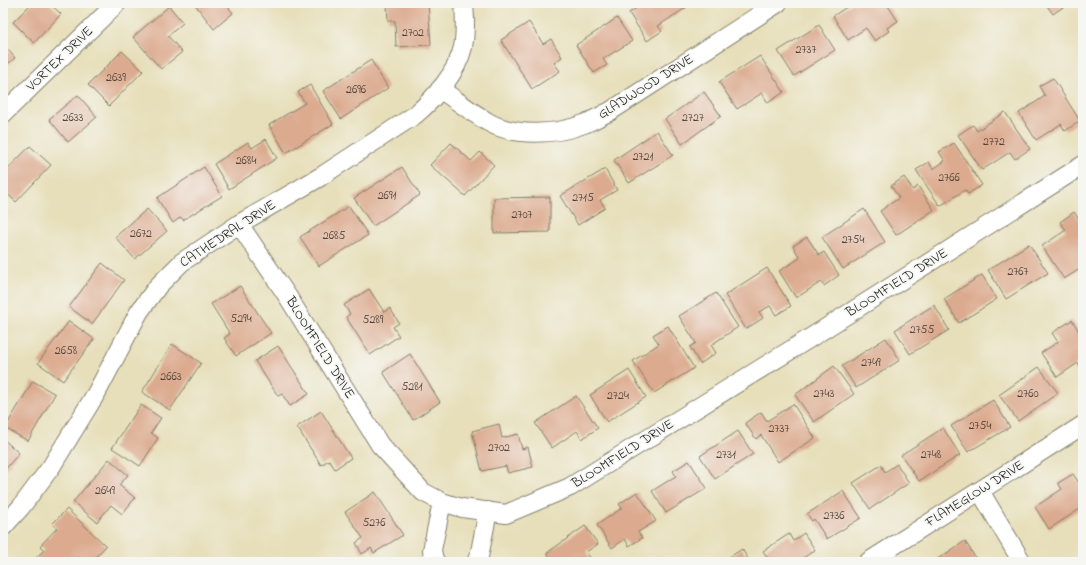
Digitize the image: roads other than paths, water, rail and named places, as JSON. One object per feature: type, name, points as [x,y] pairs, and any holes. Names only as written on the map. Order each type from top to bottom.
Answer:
[{"type":"street","name":"VORTEX DRIVE","points":[[3,114],[117,3]]},
{"type":"street","name":"CATHEDRAL DRIVE","points":[[3,527],[21,507],[51,467],[97,392],[139,312],[158,286],[182,262],[239,224],[320,177],[406,121],[427,104],[457,65],[463,47],[465,28],[464,3]]},
{"type":"street","name":"GLADWOOD DRIVE","points":[[440,89],[489,123],[514,132],[564,130],[583,125],[609,112],[778,3]]},
{"type":"street","name":"BLOOMFIELD DRIVE","points":[[239,224],[288,297],[380,445],[423,492],[442,502],[462,508],[506,514],[570,488],[1083,165]]},
{"type":"street","name":"FLAMEGLOW DRIVE","points":[[868,562],[1083,425]]},
{"type":"street","points":[[980,491],[1022,562]]},
{"type":"street","points":[[436,562],[434,560],[432,550],[442,502]]},
{"type":"street","points":[[476,562],[479,557],[488,512]]}]
